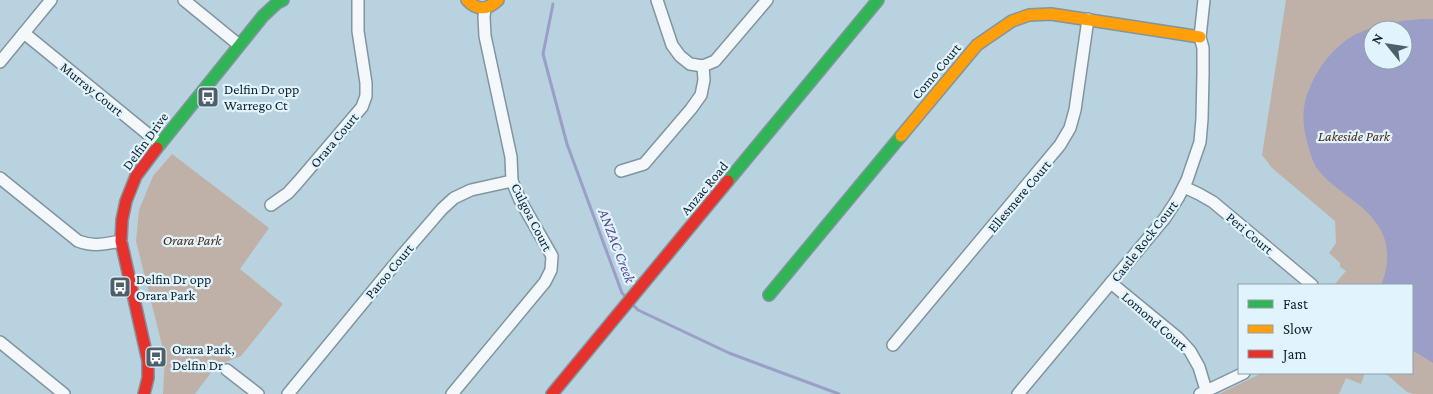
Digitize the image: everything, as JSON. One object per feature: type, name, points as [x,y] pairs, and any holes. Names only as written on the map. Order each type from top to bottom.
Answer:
[{"type":"street","points":[[0,62],[51,0]]},
{"type":"street","points":[[184,0],[239,45]]},
{"type":"street","name":"Delfin Drive","points":[[144,394],[148,378],[148,361],[121,241],[122,220],[132,186],[143,166],[239,45],[263,16],[283,0]]},
{"type":"street","name":"Orara Court","points":[[270,205],[288,193],[362,106],[366,96],[366,83],[358,31],[358,0]]},
{"type":"street","points":[[467,0],[475,7],[486,8],[498,0]]},
{"type":"street","points":[[656,0],[672,45],[676,51],[690,64],[703,66],[715,61],[767,0]]},
{"type":"street","name":"Anzac Road","points":[[552,394],[878,0]]},
{"type":"street","name":"Castle Rock Court","points":[[1018,394],[1165,218],[1184,187],[1200,142],[1203,48],[1200,38],[1204,0]]},
{"type":"street","name":"Culgoa Court","points":[[452,394],[545,282],[552,270],[552,256],[520,200],[512,181],[511,157],[485,36],[484,16],[486,8]]},
{"type":"street","name":"Como Court","points":[[769,295],[977,45],[1012,21],[1030,15],[1051,14],[1200,38]]},
{"type":"street","name":"Ellesmere Court","points":[[893,345],[1060,145],[1070,128],[1088,20]]},
{"type":"street","name":"Murray Court","points":[[24,33],[160,144]]},
{"type":"street","points":[[621,171],[644,164],[691,109],[701,95],[704,80],[703,66]]},
{"type":"street","points":[[0,178],[78,240],[95,245],[121,241]]},
{"type":"street","name":"Paroo Court","points":[[288,394],[442,209],[454,198],[471,190],[512,181]]},
{"type":"street","name":"Peri Court","points":[[1184,187],[1213,202],[1311,284]]},
{"type":"street","name":"Lomond Court","points":[[1110,283],[1178,338],[1190,351],[1199,367],[1203,392],[1242,374]]},
{"type":"street","points":[[0,342],[50,390],[64,394]]},
{"type":"street","points":[[227,370],[258,394]]},
{"type":"green space","name":"Lakeside Park","points":[[1286,0],[1433,0],[1433,394],[1407,392],[1386,374],[1413,374],[1413,284],[1335,284],[1346,271],[1340,267],[1340,263],[1329,253],[1336,243],[1335,221],[1272,168],[1262,155]]},
{"type":"green space","name":"Orara Park","points":[[172,154],[269,228],[240,269],[283,304],[241,356],[216,366],[195,394],[163,394],[165,357],[136,241],[139,210],[153,176]]},
{"type":"green space","points":[[1260,374],[1365,374],[1361,384],[1346,378],[1339,394],[1219,394]]},
{"type":"water","points":[[1433,19],[1433,363],[1413,351],[1413,284],[1381,284],[1387,264],[1387,248],[1383,234],[1373,218],[1365,210],[1331,183],[1316,167],[1304,128],[1303,118],[1306,97],[1316,74],[1341,44],[1363,31],[1363,70],[1413,70],[1413,20],[1408,20]]},
{"type":"waterway","name":"ANZAC Creek","points":[[553,4],[543,54],[567,144],[622,293],[627,298]]},
{"type":"waterway","name":"ANZAC Creek","points":[[632,304],[638,310],[729,353],[839,394]]},
{"type":"traffic: fast","points":[[157,148],[263,16],[283,0]]},
{"type":"traffic: fast","points":[[728,181],[878,0]]},
{"type":"traffic: fast","points":[[769,295],[901,136]]},
{"type":"traffic: slow","points":[[467,0],[471,4],[482,8],[490,6],[498,0]]},
{"type":"traffic: slow","points":[[901,136],[977,45],[1012,21],[1029,15],[1051,14],[1200,37]]},
{"type":"traffic: jam","points":[[144,394],[148,378],[148,361],[121,241],[122,220],[126,201],[136,176],[157,148]]},
{"type":"traffic: jam","points":[[552,394],[728,181]]},
{"type":"place","name":"Delfin Dr opp Warrego Ct","points":[[208,97]]},
{"type":"place","name":"Delfin Dr opp Orara Park","points":[[120,287]]},
{"type":"place","name":"Orara Park, Delfin Dr","points":[[156,357]]}]
